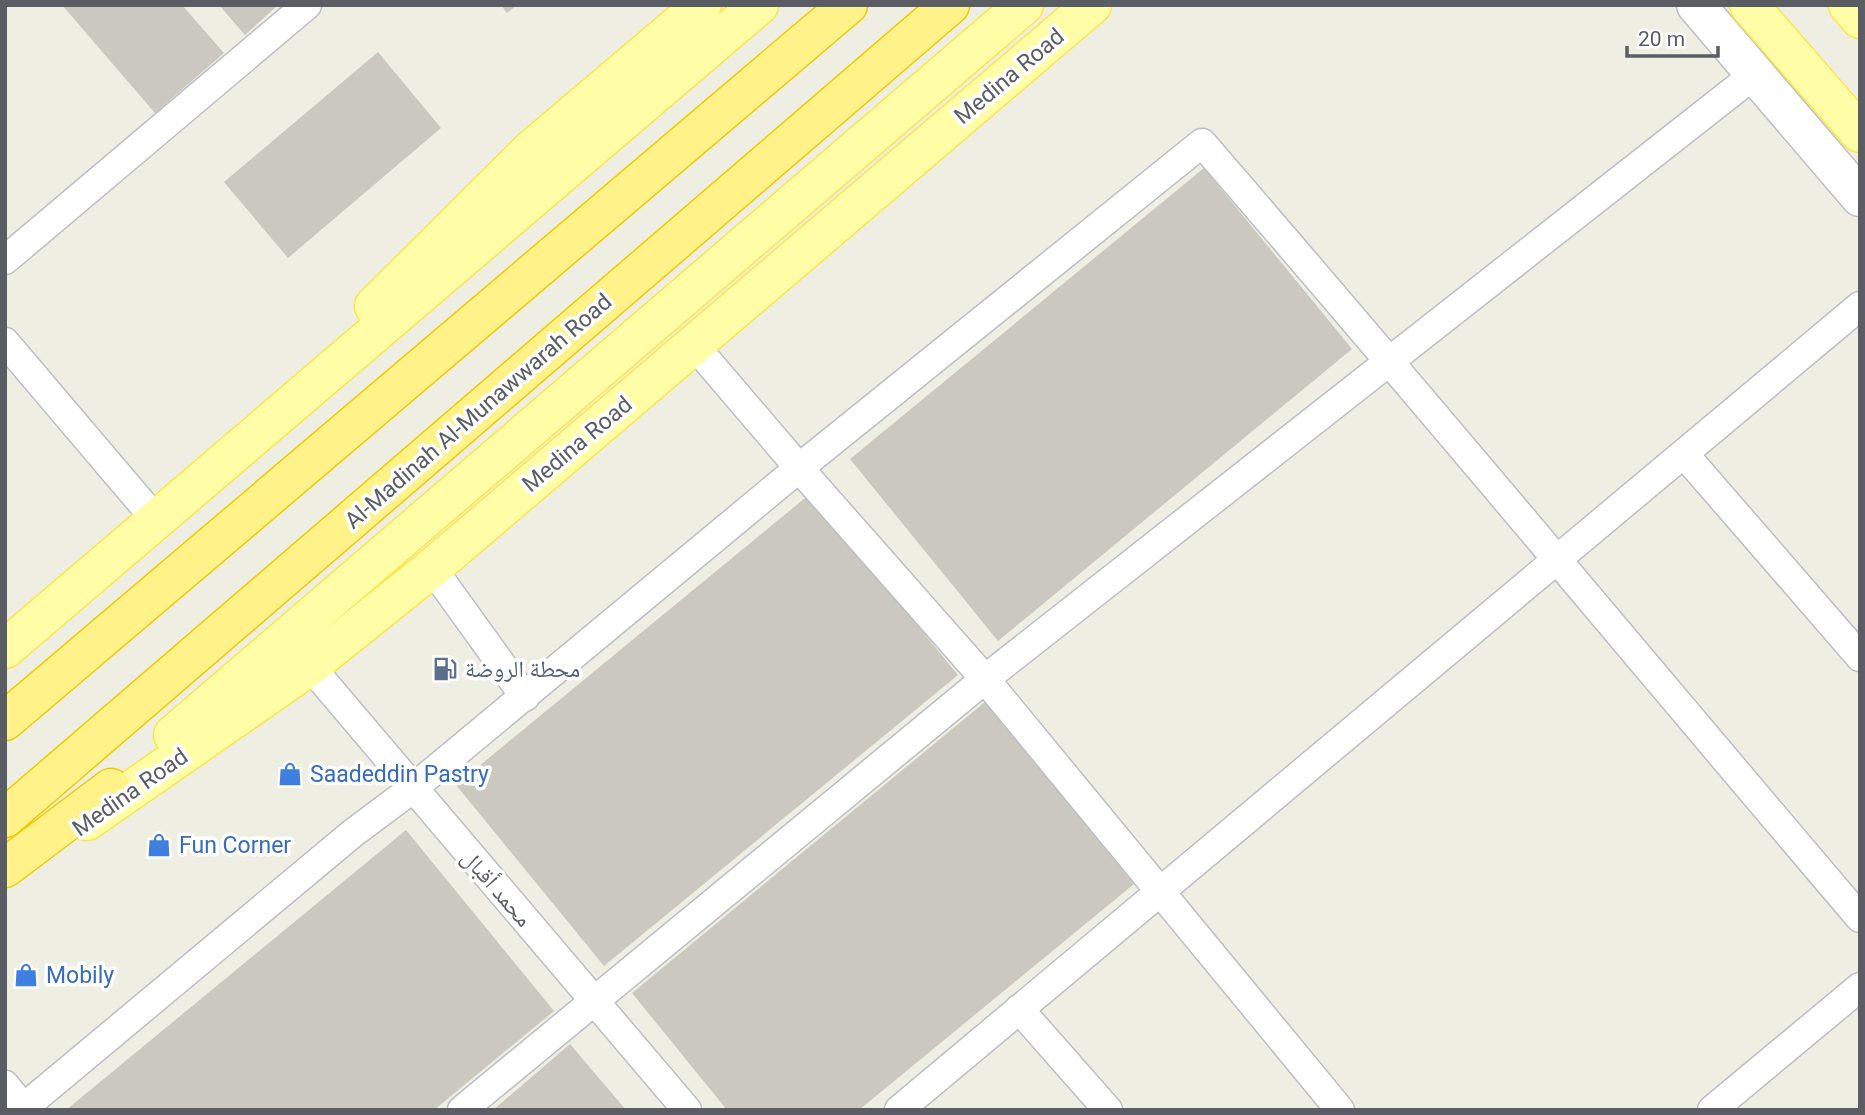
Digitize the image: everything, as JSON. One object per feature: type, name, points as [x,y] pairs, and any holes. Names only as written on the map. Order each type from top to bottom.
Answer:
[{"type":"highway","points":[[5,721],[848,5]]},
{"type":"highway","name":"Al-Madinah Al-Munawwarah Road","points":[[5,818],[950,5]]},
{"type":"highway","points":[[22,861],[111,788]]},
{"type":"main road","points":[[157,521],[531,150],[702,5]]},
{"type":"main road","points":[[5,649],[759,5]]},
{"type":"main road","name":"Medina Road","points":[[111,788],[1024,5]]},
{"type":"main road","name":"Medina Road","points":[[5,886],[22,861],[310,666],[432,568],[1092,5]]},
{"type":"main road","points":[[1749,5],[1860,133]]},
{"type":"main road","points":[[1848,5],[1860,19]]},
{"type":"street","points":[[5,260],[307,5]]},
{"type":"street","points":[[1696,5],[1860,197]]},
{"type":"street","points":[[462,1110],[985,679],[1755,74]]},
{"type":"street","points":[[5,1084],[23,1109],[353,833],[412,789],[799,468],[1202,143],[1390,360],[1860,918]]},
{"type":"street","points":[[899,1110],[1860,306]]},
{"type":"street","points":[[5,342],[157,521]]},
{"type":"street","points":[[694,345],[985,679],[1340,1110]]},
{"type":"street","points":[[1684,454],[1860,657]]},
{"type":"street","points":[[432,568],[531,692]]},
{"type":"street","name":"محمد أقبال","points":[[310,666],[687,1110]]},
{"type":"street","points":[[1712,1110],[1860,987]]},
{"type":"street","points":[[1019,1009],[1108,1110]]},
{"type":"building","points":[[62,5],[182,5],[224,53],[155,113]]},
{"type":"building","points":[[219,5],[278,5],[245,35]]},
{"type":"building","points":[[501,5],[517,5],[507,13]]},
{"type":"building","points":[[378,52],[441,128],[288,258],[224,182]]},
{"type":"building","points":[[1204,168],[1352,349],[998,641],[850,459]]},
{"type":"building","points":[[810,494],[958,675],[604,966],[456,785]]},
{"type":"building","points":[[985,702],[1134,884],[859,1110],[727,1110],[632,993]]},
{"type":"building","points":[[406,830],[554,1011],[434,1110],[66,1110]]},
{"type":"building","points":[[570,1044],[626,1110],[493,1110]]},
{"type":"place","name":"محطة الروضة","points":[[445,669]]},
{"type":"place","name":"Saadeddin Pastry","points":[[290,774]]},
{"type":"place","name":"Fun Corner","points":[[159,845]]},
{"type":"place","name":"Mobily","points":[[26,975]]}]
